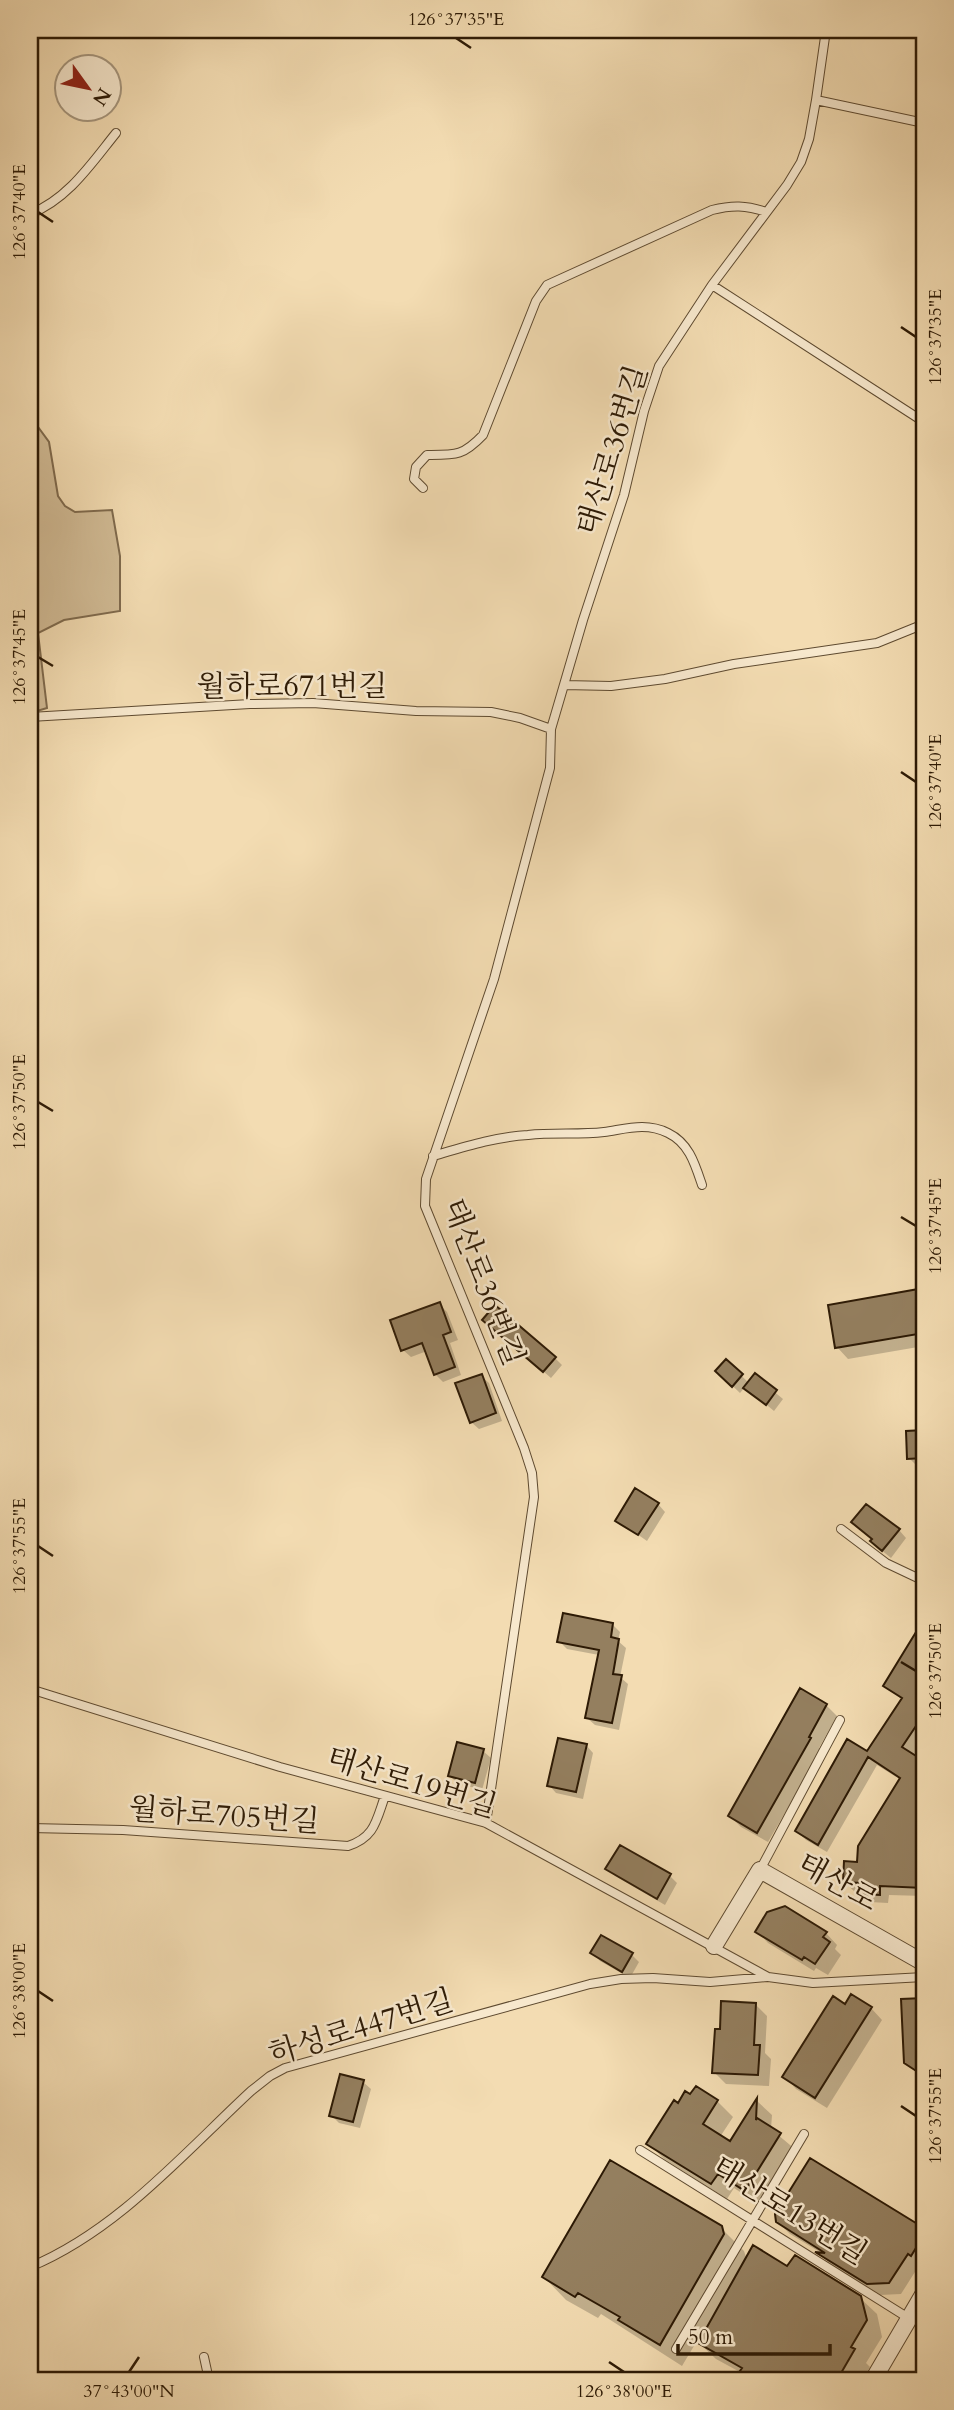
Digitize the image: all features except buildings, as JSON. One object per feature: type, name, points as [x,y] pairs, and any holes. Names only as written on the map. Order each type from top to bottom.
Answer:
[{"type":"street","points":[[714,1946],[760,1870]]},
{"type":"street","name":"태산로","points":[[760,1870],[924,1963]]},
{"type":"street","points":[[873,2380],[924,2294]]},
{"type":"lane","name":"태산로36번길","points":[[486,1823],[534,1497],[532,1473],[425,1206],[426,1179],[494,979],[550,768],[551,729],[624,495],[644,411],[659,366],[712,285],[801,162],[809,139],[826,30]]},
{"type":"lane","points":[[816,100],[924,123]]},
{"type":"lane","points":[[30,214],[50,205],[65,193],[116,133]]},
{"type":"lane","points":[[423,488],[414,479],[416,467],[428,455],[451,455],[468,450],[483,435],[536,301],[547,285],[712,211],[731,205],[748,206],[766,212]]},
{"type":"lane","points":[[712,285],[924,422]]},
{"type":"lane","points":[[564,685],[611,686],[665,679],[734,664],[877,643],[924,624]]},
{"type":"lane","name":"월하로671번길","points":[[30,717],[250,704],[313,704],[416,711],[491,712],[520,718],[551,729]]},
{"type":"lane","points":[[433,1157],[488,1140],[647,1127],[667,1133],[682,1143],[693,1158],[702,1185]]},
{"type":"lane","points":[[841,1529],[886,1563],[924,1581]]},
{"type":"lane","name":"태산로19번길","points":[[30,1689],[280,1767],[486,1823],[768,1977],[813,1983],[924,1977]]},
{"type":"lane","points":[[760,1870],[840,1720]]},
{"type":"lane","name":"월하로705번길","points":[[30,1828],[123,1830],[348,1846],[363,1841],[372,1830],[385,1796]]},
{"type":"lane","name":"하성로447번길","points":[[30,2267],[71,2247],[92,2233],[175,2162],[251,2091],[285,2068],[590,1984],[621,1979],[710,1982],[768,1977]]},
{"type":"lane","points":[[676,2349],[804,2134]]},
{"type":"lane","name":"태산로13번길","points":[[640,2150],[910,2319]]},
{"type":"lane","points":[[204,2357],[209,2380]]},
{"type":"shaded area","points":[[30,416],[49,442],[58,496],[65,506],[75,512],[112,510],[120,556],[120,611],[64,620],[38,633],[47,708],[37,711],[30,711]]}]
